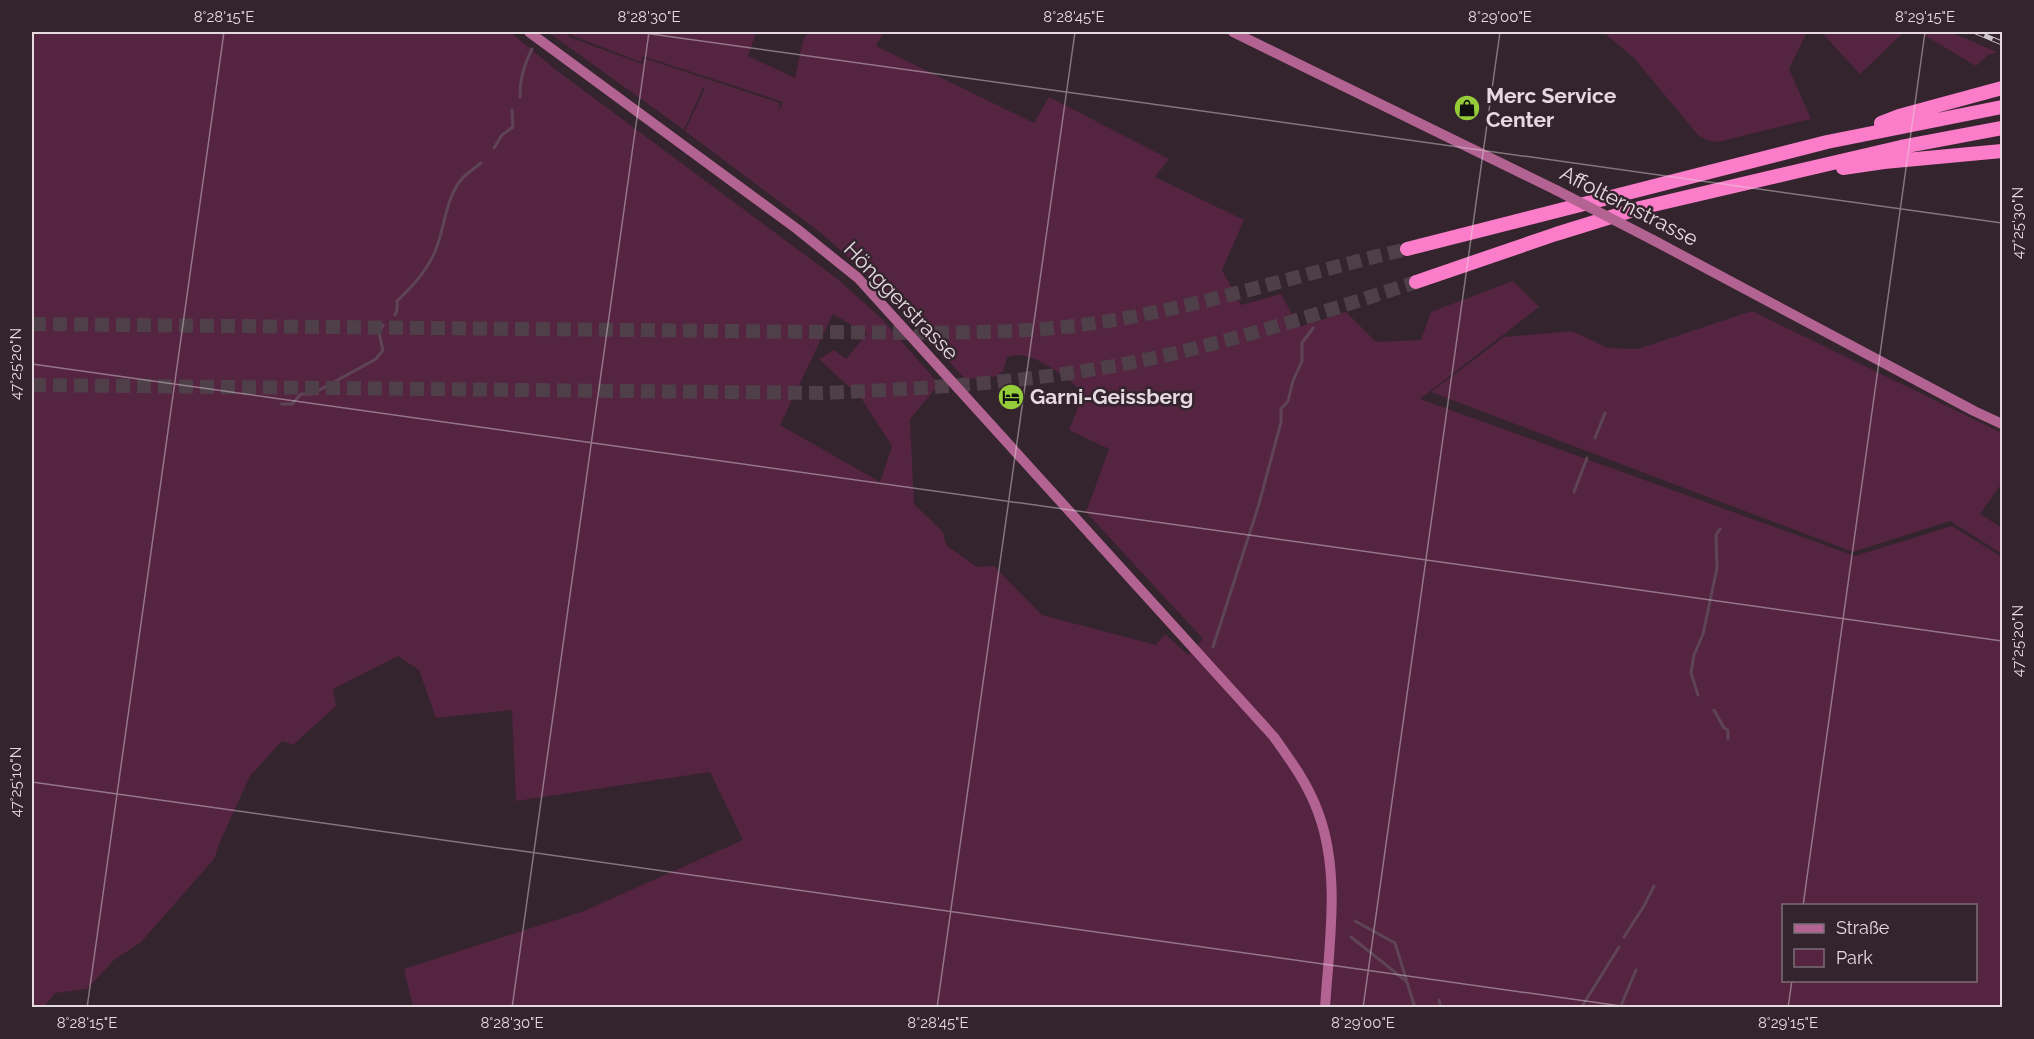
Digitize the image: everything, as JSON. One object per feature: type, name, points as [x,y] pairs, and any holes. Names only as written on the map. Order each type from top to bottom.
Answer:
[{"type":"highway","points":[[1847,138],[1899,116],[2002,87]]},
{"type":"highway","points":[[1407,249],[1847,138],[2002,107]]},
{"type":"highway","points":[[1416,282],[1630,211],[1901,147],[2002,128]]},
{"type":"highway","points":[[1749,182],[1783,180],[1884,162],[2002,151]]},
{"type":"main road","name":"Hönggerstrasse","points":[[529,32],[797,229],[858,278],[1274,737],[1298,771],[1318,811],[1326,839],[1330,868],[1330,939],[1325,1008]]},
{"type":"main road","name":"Affolternstrasse","points":[[1233,32],[1556,190],[2002,424]]},
{"type":"green space","points":[[32,32],[510,32],[555,69],[836,278],[881,318],[939,384],[910,419],[914,504],[943,532],[946,545],[977,567],[994,566],[1042,615],[1156,645],[1165,634],[1188,655],[1203,639],[1086,512],[1109,449],[1069,430],[1084,393],[1038,360],[1017,355],[1007,357],[1003,371],[994,377],[965,379],[875,281],[820,232],[685,131],[705,88],[684,130],[548,32],[565,32],[572,38],[642,64],[644,58],[780,103],[778,112],[783,102],[643,56],[641,62],[568,32],[756,33],[748,56],[795,78],[803,40],[808,32],[884,32],[876,46],[1034,123],[1049,97],[1169,159],[1155,177],[1244,220],[1222,270],[1241,305],[1281,294],[1299,327],[1346,312],[1376,342],[1421,340],[1431,312],[1513,281],[1539,307],[1420,399],[1855,556],[1952,526],[2002,557],[2002,1007],[413,1007],[404,969],[584,911],[743,840],[710,772],[516,801],[512,710],[436,718],[419,670],[398,656],[333,689],[336,706],[293,745],[282,741],[250,776],[214,859],[141,942],[114,960],[87,989],[55,993],[44,1007],[32,1007]],"holes":[[[833,314],[867,334],[846,359],[834,350],[819,359],[861,398],[892,446],[880,482],[780,425]]]},
{"type":"green space","points":[[1603,32],[1807,32],[1789,69],[1811,119],[1718,142],[1709,141],[1698,135],[1634,58]]},
{"type":"green space","points":[[1821,32],[1904,32],[1860,74]]},
{"type":"green space","points":[[1919,32],[1950,32],[1997,52],[1988,55],[1976,66]]},
{"type":"green space","points":[[1752,311],[2002,433],[2002,483],[1980,514],[2002,528],[2002,554],[1950,521],[1853,552],[1431,392],[1504,337],[1572,331],[1608,348],[1638,349]]},
{"type":"waterway","points":[[520,97],[523,72],[532,49]]},
{"type":"waterway","points":[[494,148],[502,135],[513,127],[512,110]]},
{"type":"waterway","points":[[395,315],[397,301],[418,279],[434,254],[455,189],[464,176],[481,163]]},
{"type":"waterway","points":[[281,404],[292,404],[301,394],[312,394],[376,359],[383,350],[379,333],[383,325]]},
{"type":"waterway","points":[[1213,647],[1259,504],[1281,422],[1281,409],[1288,401],[1293,381],[1302,361],[1302,343],[1313,328]]},
{"type":"waterway","points":[[1595,438],[1605,413]]},
{"type":"waterway","points":[[1574,492],[1587,458]]},
{"type":"waterway","points":[[1698,695],[1691,673],[1694,655],[1703,634],[1717,568],[1716,535],[1720,529]]},
{"type":"waterway","points":[[1714,710],[1724,728],[1728,730],[1728,739]]},
{"type":"waterway","points":[[1624,937],[1654,886]]},
{"type":"waterway","points":[[1355,921],[1395,943],[1415,1008]]},
{"type":"waterway","points":[[1351,937],[1406,981]]},
{"type":"waterway","points":[[1581,1008],[1619,947]]},
{"type":"waterway","points":[[1620,1008],[1636,970]]},
{"type":"waterway","points":[[1439,1000],[1441,1008]]},
{"type":"tunnel","points":[[32,324],[927,333],[1018,331],[1073,326],[1157,312],[1407,249]]},
{"type":"tunnel","points":[[32,385],[822,393],[934,387],[1008,381],[1082,371],[1195,349],[1416,282]]},
{"type":"railway","points":[[1976,32],[2002,43]]},
{"type":"place","name":"Merc Service Center","points":[[1467,108]]},
{"type":"place","name":"Garni-Geissberg","points":[[1011,397]]}]
